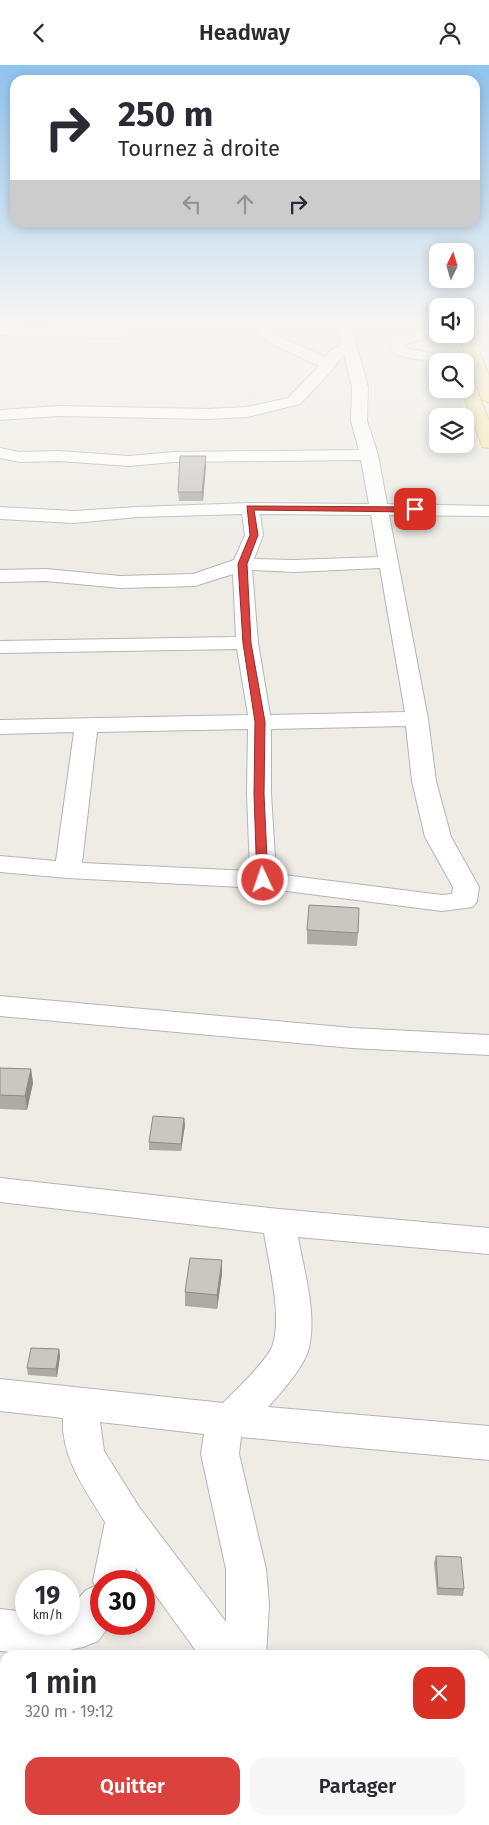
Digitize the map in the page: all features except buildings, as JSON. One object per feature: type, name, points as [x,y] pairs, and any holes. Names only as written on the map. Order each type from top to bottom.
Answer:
[{"type":"main road","points":[[476,407],[489,443]]},
{"type":"street","points":[[0,415],[59,411],[208,414],[247,412],[272,407]]},
{"type":"street","points":[[0,864],[68,870],[263,880],[442,903],[464,901],[466,887],[438,837],[424,781],[417,719],[369,455],[359,421],[361,407]]},
{"type":"street","points":[[0,453],[20,457],[59,456],[129,461],[184,457],[369,455]]},
{"type":"street","points":[[250,508],[254,535],[242,564],[247,643],[260,722],[259,794],[263,880]]},
{"type":"street","points":[[0,513],[74,517],[137,512],[250,508],[489,511]]},
{"type":"street","points":[[0,576],[46,575],[120,582],[196,580],[242,564],[294,566],[388,562]]},
{"type":"street","points":[[0,647],[247,643]]},
{"type":"street","points":[[0,727],[417,719]]},
{"type":"street","points":[[68,870],[86,725]]},
{"type":"street","points":[[0,1006],[352,1038],[489,1045]]},
{"type":"street","points":[[0,1190],[279,1222],[489,1241]]},
{"type":"street","points":[[245,1650],[248,1605],[246,1569],[220,1454],[222,1436],[231,1420],[262,1388],[290,1351],[295,1322],[279,1222]]},
{"type":"street","points":[[0,1395],[231,1420],[489,1443]]},
{"type":"street","points":[[82,1404],[81,1430],[86,1456],[125,1520],[220,1650]]},
{"type":"street","points":[[115,1570],[125,1520]]},
{"type":"street","points":[[0,1631],[43,1635],[83,1626],[90,1617]]},
{"type":"route","points":[[263,880],[259,794],[260,722],[247,643],[242,564],[254,535],[250,508],[310,510],[415,509]]}]
